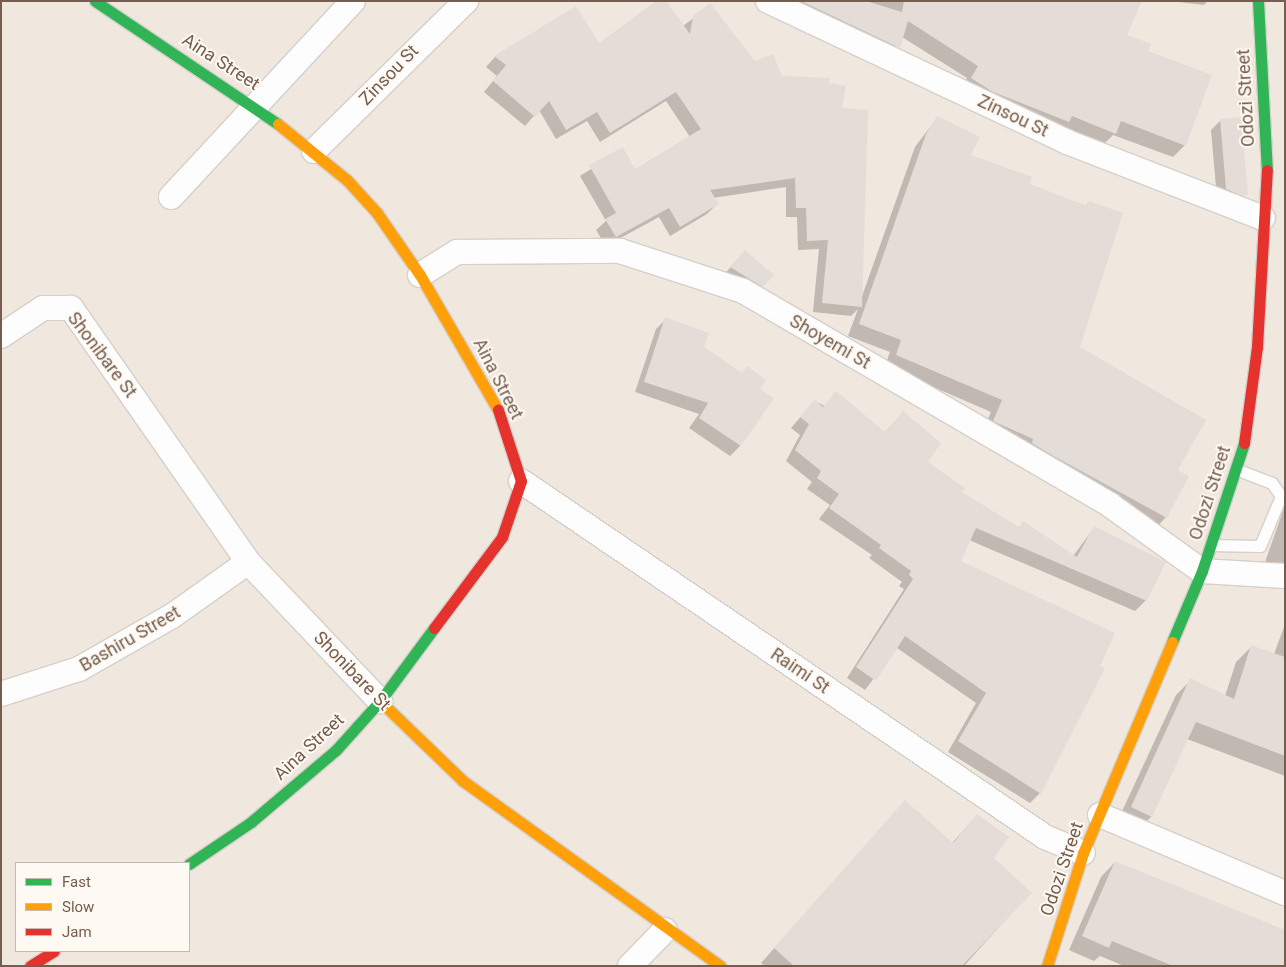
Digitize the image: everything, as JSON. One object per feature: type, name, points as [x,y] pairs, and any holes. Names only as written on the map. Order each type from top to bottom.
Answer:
[{"type":"street","name":"Aina Street","points":[[95,1],[256,106],[314,151],[377,213],[420,275],[498,411],[521,481],[502,537],[380,701],[336,750],[251,822],[190,863]]},
{"type":"street","points":[[171,197],[353,1]]},
{"type":"street","name":"Zinsou St","points":[[314,151],[466,1]]},
{"type":"street","name":"Zinsou St","points":[[768,1],[1068,142],[1263,218]]},
{"type":"street","name":"Odozi Street","points":[[1047,966],[1083,853],[1202,571],[1238,470],[1257,347],[1267,174],[1258,1]]},
{"type":"street","name":"Shoyemi St","points":[[420,275],[456,252],[620,251],[743,291],[1110,505],[1202,571]]},
{"type":"street","name":"Shonibare St","points":[[1,336],[43,308],[58,306],[71,308],[248,562],[380,701],[463,781],[665,930],[720,966]]},
{"type":"street","name":"Raimi St","points":[[521,481],[1045,837],[1083,853]]},
{"type":"street","name":"Bashiru Street","points":[[1,694],[79,669],[172,616],[248,562]]},
{"type":"street","points":[[1202,571],[1285,576]]},
{"type":"street","points":[[1100,814],[1285,893]]},
{"type":"street","points":[[630,966],[665,930]]},
{"type":"street","points":[[30,966],[52,952]]},
{"type":"lane","points":[[1211,545],[1260,546],[1282,496],[1272,483],[1238,470]]},
{"type":"shaded area","points":[[1,1],[1285,1],[1285,966],[1,966]]},
{"type":"building","points":[[656,1],[666,1],[690,34],[693,16],[710,3],[755,61],[773,54],[782,76],[830,78],[829,83],[846,86],[842,108],[868,110],[862,307],[822,303],[828,240],[807,241],[806,208],[796,208],[795,178],[710,190],[719,204],[680,227],[669,208],[616,237],[605,219],[616,213],[589,165],[623,147],[635,169],[701,129],[676,92],[610,133],[597,112],[566,130],[549,101],[535,117],[493,81],[506,65],[494,56],[576,6],[599,43]]},
{"type":"building","points":[[801,1],[866,1],[902,12],[904,1],[1142,1],[1127,35],[1151,44],[1148,51],[1212,75],[1186,146],[1121,121],[1116,134],[1072,116],[1069,122],[993,92],[971,78],[978,66],[908,21],[900,48]]},
{"type":"building","points":[[937,116],[980,137],[971,155],[1032,177],[1030,184],[1087,206],[1089,201],[1123,213],[1080,347],[1206,420],[1178,470],[1189,476],[1167,518],[1050,454],[1032,443],[1033,439],[993,421],[1002,400],[896,355],[901,340],[859,324],[926,134]]},
{"type":"building","points":[[1241,117],[1248,195],[1243,196],[1226,189],[1220,119]]},
{"type":"building","points":[[745,250],[774,275],[763,287],[730,267]]},
{"type":"building","points":[[665,317],[709,333],[704,347],[742,373],[747,366],[766,380],[760,389],[774,398],[741,446],[699,418],[708,403],[644,382]]},
{"type":"building","points":[[836,391],[885,432],[903,411],[941,443],[928,462],[965,488],[962,492],[1019,527],[1023,521],[1077,557],[1094,526],[1166,562],[1147,601],[976,528],[961,561],[1115,633],[1100,666],[1105,668],[1041,794],[958,741],[986,693],[905,636],[876,681],[856,667],[913,579],[909,575],[911,571],[879,548],[881,545],[829,508],[839,494],[817,478],[821,471],[795,450],[809,424],[800,417],[814,400],[823,407]]},
{"type":"building","points":[[1251,645],[1285,657],[1285,756],[1196,722],[1152,817],[1131,807],[1190,678],[1234,699]]},
{"type":"building","points":[[905,800],[953,843],[977,814],[1009,837],[994,858],[1032,893],[962,966],[794,966],[774,948]]},
{"type":"building","points":[[1115,861],[1285,930],[1285,966],[1173,966],[1112,941],[1109,948],[1082,936]]},
{"type":"traffic: fast","points":[[95,1],[278,124]]},
{"type":"traffic: fast","points":[[1258,1],[1267,170]]},
{"type":"traffic: fast","points":[[1172,642],[1202,571],[1244,443]]},
{"type":"traffic: fast","points":[[190,863],[251,822],[336,750],[380,701],[434,628]]},
{"type":"traffic: slow","points":[[278,124],[347,180],[377,213],[420,275],[498,410]]},
{"type":"traffic: slow","points":[[1047,966],[1083,853],[1172,642]]},
{"type":"traffic: slow","points":[[380,701],[463,781],[720,966]]},
{"type":"traffic: jam","points":[[1244,443],[1257,347],[1267,170]]},
{"type":"traffic: jam","points":[[434,628],[502,537],[521,481],[498,410]]},
{"type":"traffic: jam","points":[[30,966],[52,952]]}]
